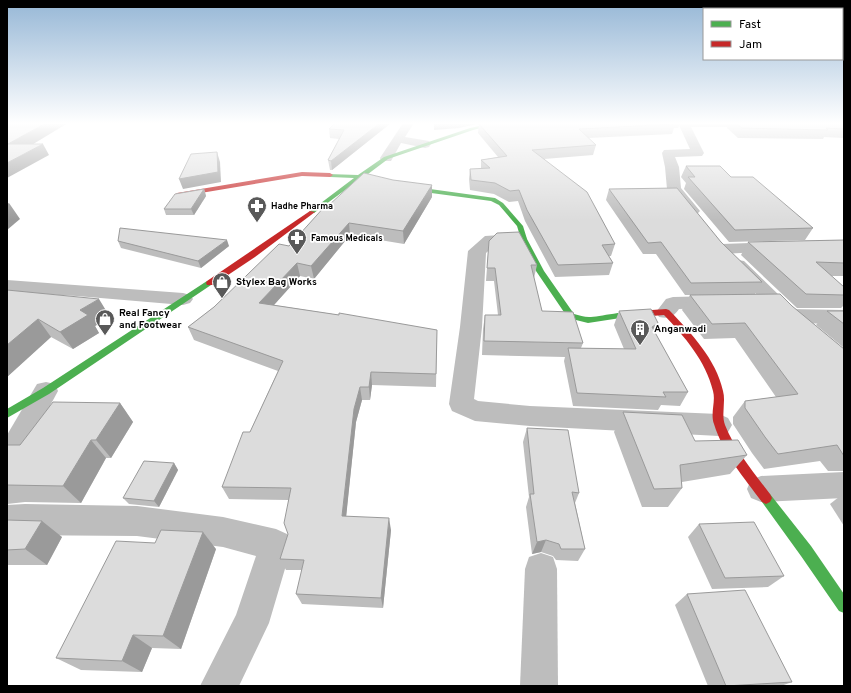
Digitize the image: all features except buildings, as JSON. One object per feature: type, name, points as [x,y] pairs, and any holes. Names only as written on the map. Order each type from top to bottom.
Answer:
[{"type":"street","points":[[7,414],[46,391],[183,299],[252,255],[358,177],[386,158],[394,155]]},
{"type":"street","points":[[669,155],[672,167],[674,189],[713,236],[782,309],[811,335]]},
{"type":"street","points":[[177,196],[302,174],[358,177],[394,186],[493,199],[501,204],[520,226],[524,239],[540,271],[571,316],[588,320],[627,314],[666,312],[680,326],[703,355],[718,391],[719,425],[743,467],[761,489],[844,606]]},
{"type":"street","points":[[713,236],[788,247]]},
{"type":"street","points":[[524,239],[491,240],[477,250],[472,328],[461,404],[475,411],[530,416],[719,425]]},
{"type":"street","points":[[11,291],[183,299]]},
{"type":"street","points":[[666,312],[673,302],[735,302],[844,317]]},
{"type":"street","points":[[7,459],[46,391]]},
{"type":"street","points":[[761,489],[844,485]]},
{"type":"street","points":[[7,520],[137,521],[223,532],[276,545],[251,623],[219,686]]},
{"type":"street","points":[[539,686],[541,569]]},
{"type":"traffic: fast","points":[[312,212],[386,158],[394,155]]},
{"type":"traffic: fast","points":[[330,175],[358,177],[394,186],[493,199],[501,204],[520,226],[524,239],[540,271],[571,316],[588,320],[627,314],[652,313]]},
{"type":"traffic: fast","points":[[7,414],[46,391],[210,283]]},
{"type":"traffic: fast","points":[[766,498],[806,551],[844,606]]},
{"type":"traffic: jam","points":[[177,195],[302,174],[330,175]]},
{"type":"traffic: jam","points":[[210,283],[312,212]]},
{"type":"traffic: jam","points":[[652,313],[666,312],[690,338],[703,357],[718,390],[718,418],[724,436],[766,498]]},
{"type":"place","name":"Hadhe Pharma","points":[[257,223]]},
{"type":"place","name":"Famous Medicals","points":[[297,255]]},
{"type":"place","name":"Stylex Bag Works","points":[[222,299]]},
{"type":"place","name":"Real Fancy and Footwear","points":[[105,336]]},
{"type":"place","name":"Anganwadi","points":[[640,346]]}]
